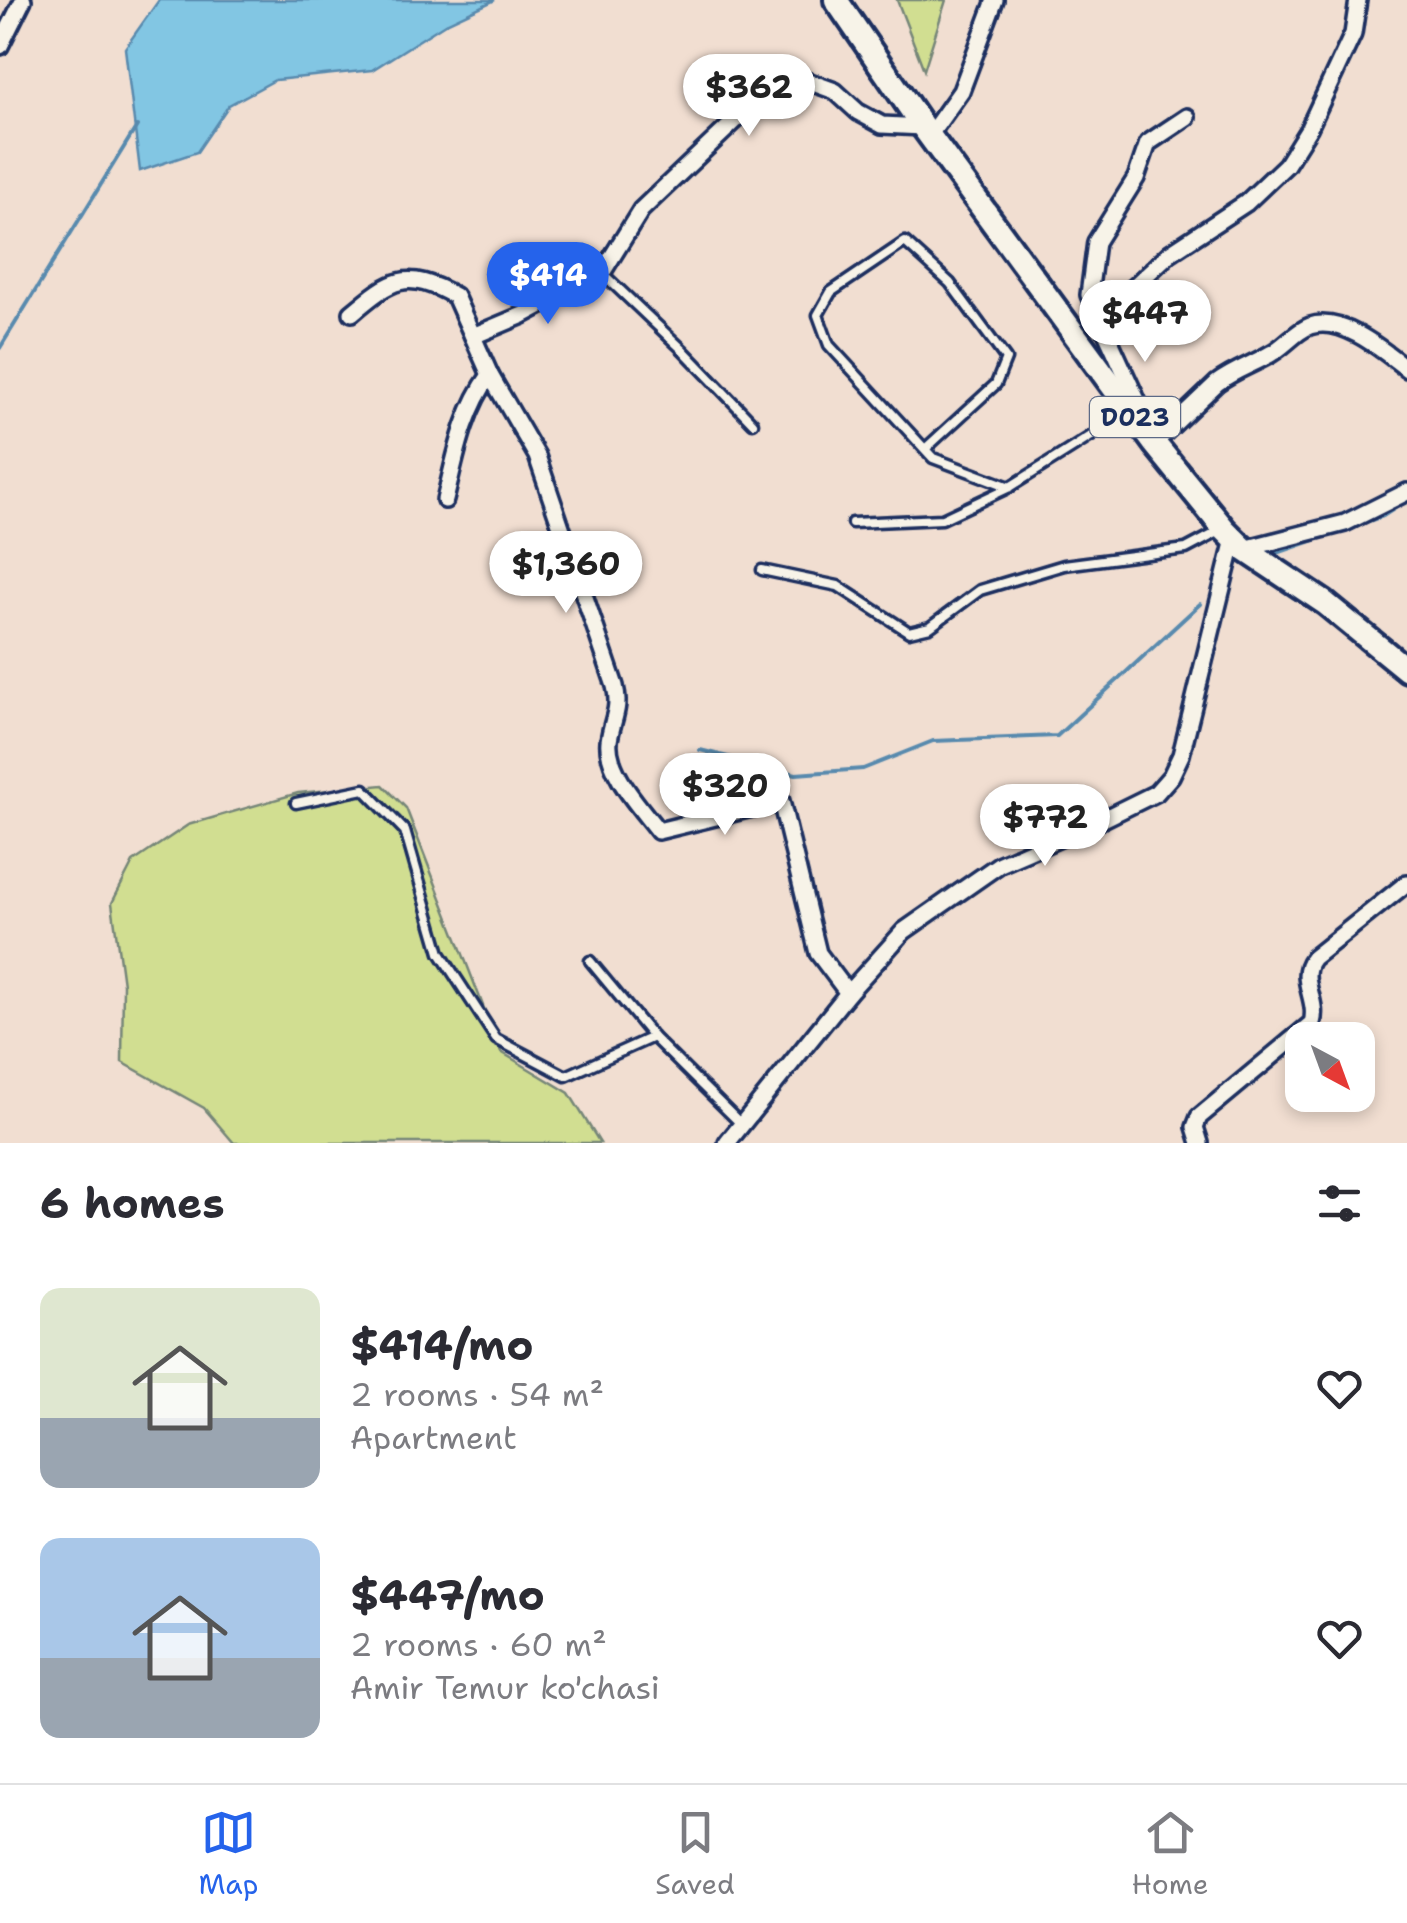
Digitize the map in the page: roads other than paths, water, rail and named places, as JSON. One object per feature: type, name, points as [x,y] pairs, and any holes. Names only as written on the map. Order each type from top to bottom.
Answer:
[{"type":"main road","name":"D023","points":[[836,0],[922,126],[1154,443],[1234,539],[1326,603],[1407,670]]},
{"type":"street","points":[[0,46],[23,0]]},
{"type":"street","points":[[473,336],[523,315],[602,273],[641,210],[739,117],[788,88],[810,82],[835,92],[882,126],[922,126],[961,91],[995,0]]},
{"type":"street","points":[[1098,320],[1170,253],[1246,203],[1286,165],[1309,128],[1354,34],[1358,0]]},
{"type":"street","points":[[1131,411],[1137,400],[1089,295],[1096,242],[1136,178],[1148,143],[1187,118]]},
{"type":"street","points":[[352,313],[398,280],[422,282],[455,296],[490,375],[538,456],[618,700],[609,738],[612,766],[658,831],[781,801],[818,953],[848,994]]},
{"type":"street","points":[[1154,443],[1217,382],[1273,353],[1310,326],[1336,326],[1355,333],[1407,368]]},
{"type":"street","points":[[445,500],[470,407],[490,375]]},
{"type":"street","points":[[727,1143],[904,931],[1000,864],[1156,793],[1171,776],[1181,755],[1234,539],[1345,522],[1407,492]]},
{"type":"street","points":[[1200,1143],[1195,1127],[1199,1117],[1312,1024],[1315,1009],[1305,973],[1307,965],[1407,883]]},
{"type":"lane","points":[[925,449],[996,384],[1006,359],[950,284],[905,242],[832,292],[818,314],[830,345],[933,458],[1010,487]]},
{"type":"lane","points":[[602,273],[753,423]]},
{"type":"lane","points":[[852,523],[942,519],[1010,487],[1131,411]]},
{"type":"lane","points":[[762,570],[838,586],[909,632],[930,627],[980,590],[1064,564],[1234,539]]},
{"type":"lane","points":[[296,804],[364,789],[405,830],[440,952],[496,1039],[566,1076],[654,1037]]},
{"type":"lane","points":[[590,962],[654,1037],[740,1124]]},
{"type":"water","points":[[159,0],[495,0],[448,22],[372,70],[275,80],[229,105],[197,152],[140,171],[125,48]]},
{"type":"waterway","points":[[0,348],[137,126]]},
{"type":"waterway","points":[[1357,525],[1383,516],[1406,501]]},
{"type":"waterway","points":[[1277,553],[1329,535]]},
{"type":"waterway","points":[[700,750],[796,774],[863,769],[933,741],[1057,736],[1200,604]]}]
